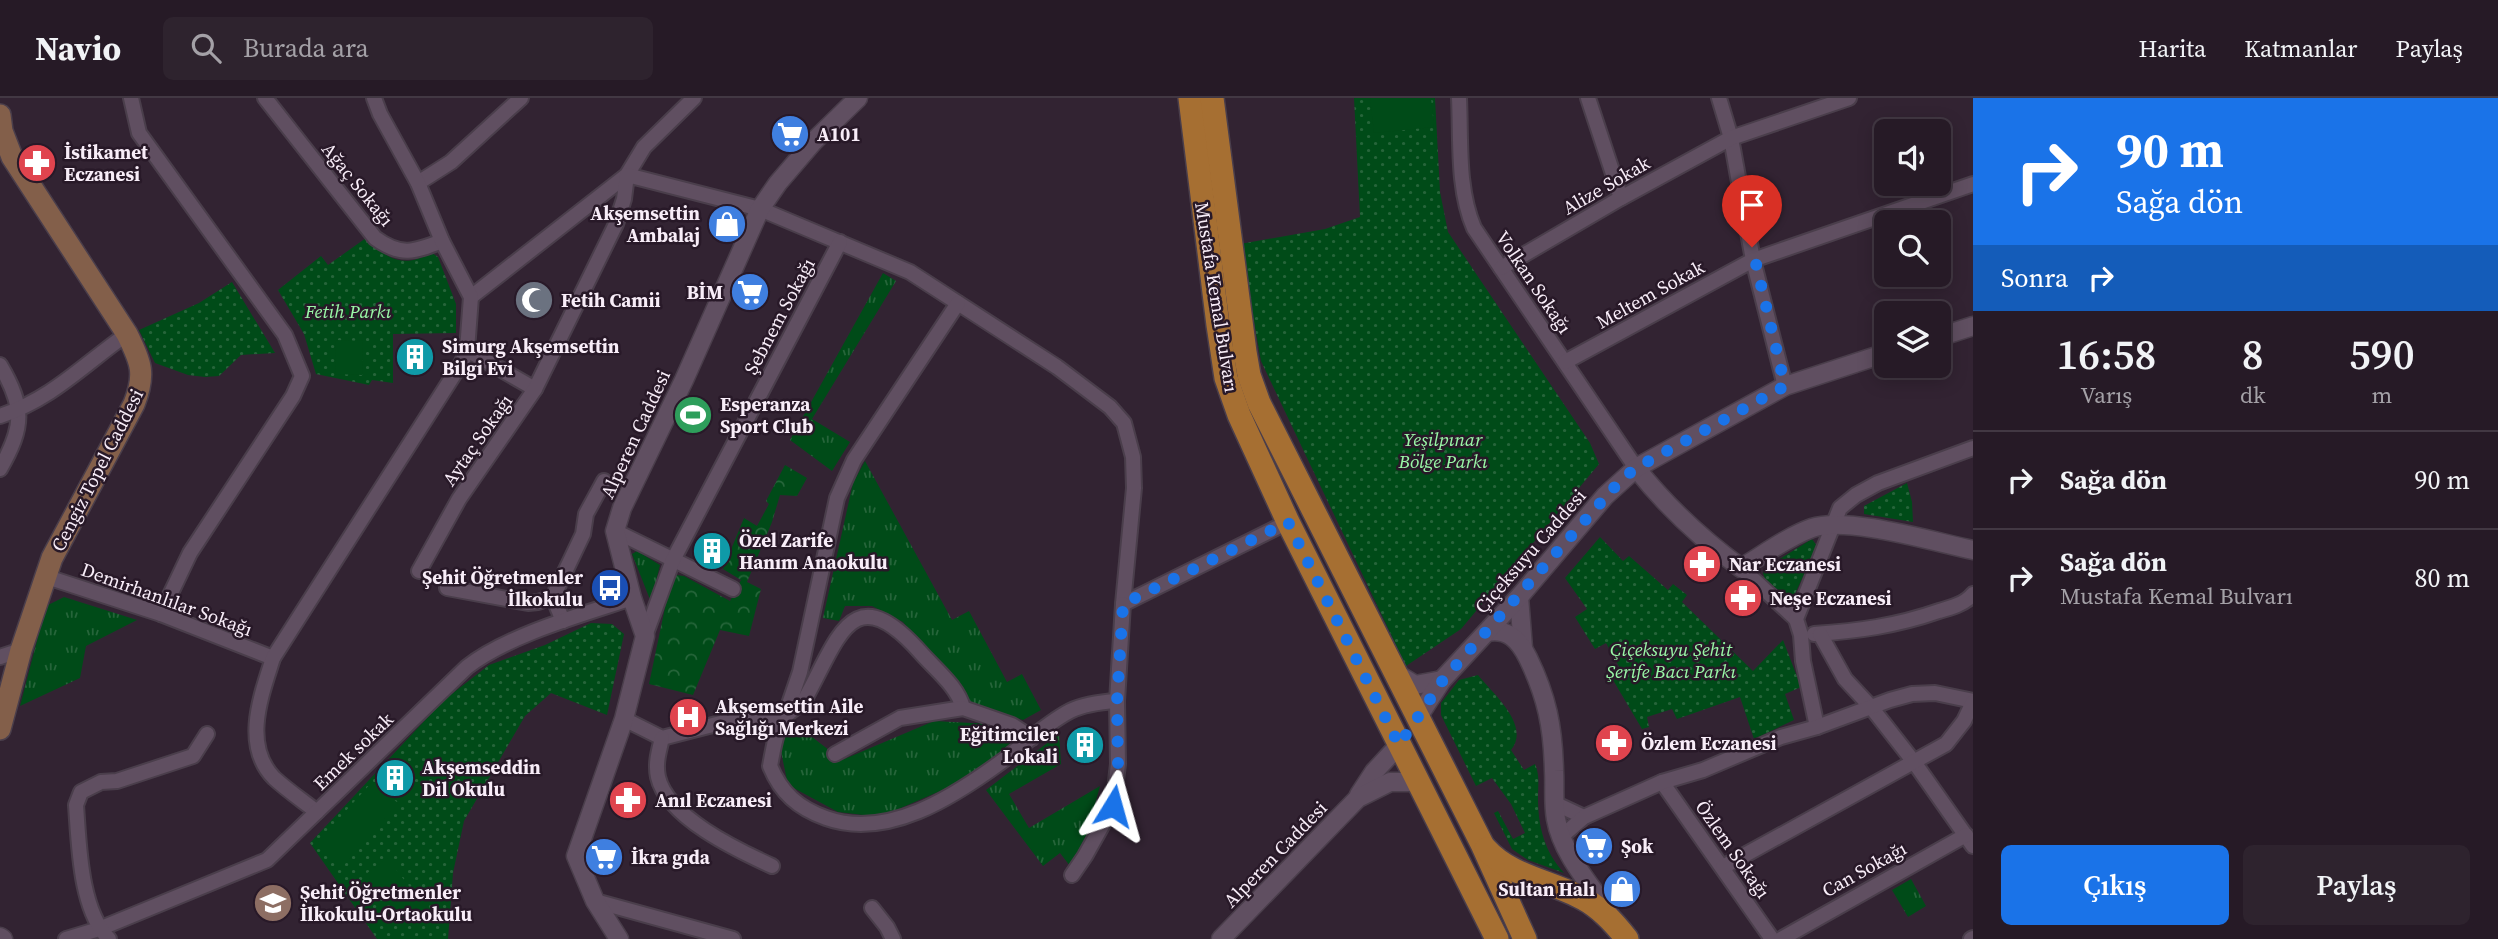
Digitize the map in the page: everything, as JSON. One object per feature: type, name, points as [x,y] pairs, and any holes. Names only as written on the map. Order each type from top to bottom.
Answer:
[{"type":"main road","name":"Mustafa Kemal Bulvarı","points":[[1190,98],[1226,378],[1239,415],[1288,522],[1494,935]]},
{"type":"main road","name":"Mustafa Kemal Bulvarı","points":[[1212,98],[1249,375],[1259,403],[1482,844],[1525,939]]},
{"type":"main road","name":"Cengiz Topel Caddesi","points":[[0,115],[6,144],[12,157],[127,334],[139,362],[141,386],[134,404],[59,542],[21,650],[0,729]]},
{"type":"main road","points":[[1399,745],[1418,717]]},
{"type":"main road","name":"Mustafa Kemal Bulvarı","points":[[1482,844],[1507,866],[1597,906],[1623,934]]},
{"type":"street","points":[[131,98],[139,133],[285,335],[302,376],[293,396],[190,553],[161,614]]},
{"type":"street","name":"Ağaç Sokağı","points":[[265,98],[374,238],[388,247],[405,251],[416,251],[442,240]]},
{"type":"street","points":[[317,812],[272,776],[262,755],[255,730],[260,699],[272,658],[438,402],[467,350],[471,297],[442,240],[418,183],[374,98]]},
{"type":"street","points":[[418,183],[451,162],[521,98]]},
{"type":"street","points":[[471,297],[627,175],[643,147],[694,98]]},
{"type":"street","name":"Alperen Caddesi","points":[[615,531],[622,508],[684,380],[760,209],[814,141],[858,98]]},
{"type":"street","name":"Volkan Sokağı","points":[[1459,98],[1467,212],[1474,228],[1636,468]]},
{"type":"street","points":[[1588,98],[1621,198]]},
{"type":"street","points":[[1719,98],[1731,138],[1753,260],[1785,386]]},
{"type":"street","name":"Alize Sokak","points":[[1502,268],[1621,198],[1731,138],[1849,98]]},
{"type":"street","points":[[627,175],[760,209],[909,272],[1058,367],[1110,407],[1124,423],[1133,457],[1134,488],[1117,701],[1118,764],[1113,806],[1072,875]]},
{"type":"street","name":"Aytaç Sokağı","points":[[419,570],[460,499],[535,389],[616,224],[624,199],[627,175]]},
{"type":"street","name":"Meltem Sokak","points":[[1565,362],[1753,260],[1973,184]]},
{"type":"street","name":"Şebnem Sokağı","points":[[645,636],[673,559],[840,242]]},
{"type":"street","points":[[958,303],[844,478],[836,498],[800,671],[776,738],[770,766],[786,795],[819,816],[839,823],[875,823],[902,817],[929,806],[974,781],[1070,711],[1100,702],[1117,701]]},
{"type":"street","points":[[1951,333],[1973,326]]},
{"type":"street","points":[[0,416],[20,410],[48,395],[127,334]]},
{"type":"street","points":[[467,350],[535,389]]},
{"type":"street","name":"Çiçeksuyu Caddesi","points":[[1418,717],[1443,680],[1519,597],[1605,496],[1636,468],[1785,386],[1874,357]]},
{"type":"street","points":[[0,365],[13,386],[20,410],[14,444],[0,469]]},
{"type":"street","points":[[1796,619],[1840,508],[1867,489],[1973,448]]},
{"type":"street","points":[[1636,468],[1664,503],[1693,531],[1741,568],[1796,619],[1817,727]]},
{"type":"street","points":[[447,588],[528,603],[553,597],[583,534],[586,514],[604,481]]},
{"type":"street","points":[[1123,604],[1288,522]]},
{"type":"street","points":[[1741,568],[1814,528],[1832,525],[1870,528],[1973,550]]},
{"type":"street","points":[[615,531],[733,589]]},
{"type":"street","points":[[615,531],[645,636],[624,719],[576,856],[595,901],[619,939]]},
{"type":"street","name":"Demirhanlılar Sokağı","points":[[47,577],[161,614],[272,658]]},
{"type":"street","points":[[1801,635],[1852,632],[1902,624],[1953,607],[1973,594]]},
{"type":"street","points":[[553,597],[564,621]]},
{"type":"street","points":[[1519,597],[1523,648]]},
{"type":"street","name":"Emek sokak","points":[[66,939],[104,934],[267,860],[484,654],[564,621],[632,598]]},
{"type":"street","points":[[624,719],[662,738],[740,718],[785,716],[804,701],[831,646],[846,627],[855,621],[875,616],[904,634],[954,689],[963,708]]},
{"type":"street","points":[[1487,632],[1496,631],[1512,636],[1523,648],[1540,682],[1550,715],[1554,803],[1561,837],[1623,934]]},
{"type":"street","points":[[1820,634],[1845,679],[1914,762],[1969,840]]},
{"type":"street","points":[[0,657],[21,650]]},
{"type":"street","points":[[1397,674],[1415,685],[1443,680]]},
{"type":"street","points":[[1561,837],[1584,817],[1662,782],[1703,770],[1781,737],[1871,707],[1912,694],[1935,693],[1973,702],[1964,721],[1946,744],[1723,867]]},
{"type":"street","points":[[835,754],[900,718],[963,708],[1012,725],[1032,738]]},
{"type":"street","points":[[104,934],[87,898],[76,805],[81,792],[101,782],[117,781],[192,756],[207,734]]},
{"type":"street","points":[[662,738],[657,759],[658,778],[670,802],[722,843],[772,866]]},
{"type":"street","points":[[1358,798],[1374,772],[1399,745]]},
{"type":"street","points":[[1358,798],[1390,782],[1412,782],[1421,785]]},
{"type":"street","name":"Özlem Sokağı","points":[[1662,782],[1772,939]]},
{"type":"street","name":"Alperen Caddesi","points":[[1221,939],[1358,798]]},
{"type":"street","points":[[1554,803],[1584,817]]},
{"type":"street","name":"Can Sokağı","points":[[1781,939],[1969,840]]},
{"type":"street","points":[[595,901],[733,939]]},
{"type":"street","points":[[872,908],[893,939]]},
{"type":"green space","name":"Yeşilpınar Bölge Parkı","points":[[1354,98],[1435,98],[1440,192],[1448,232],[1590,443],[1599,464],[1461,629],[1406,666],[1261,361],[1240,244],[1325,229],[1360,217]]},
{"type":"green space","points":[[1370,98],[1431,98],[1434,127],[1374,133]]},
{"type":"green space","name":"Fetih Parkı","points":[[366,238],[388,256],[400,260],[416,259],[432,253],[438,257],[456,304],[456,333],[393,334],[393,383],[372,380],[369,385],[316,374],[304,334],[278,290],[321,256],[328,265]]},
{"type":"green space","points":[[883,273],[896,281],[812,419],[850,442],[832,471],[790,440]]},
{"type":"green space","points":[[232,282],[275,353],[241,355],[219,376],[188,375],[155,363],[139,330],[199,303]]},
{"type":"green space","points":[[336,340],[363,341],[362,375],[335,374]]},
{"type":"green space","points":[[865,461],[952,620],[969,611],[1007,682],[1022,674],[1041,710],[1023,720],[970,703],[903,622],[872,606],[845,606],[839,621],[823,618],[853,483]]},
{"type":"green space","points":[[785,465],[807,478],[797,496],[780,495],[747,582],[761,589],[749,636],[720,630],[693,695],[649,684],[671,579],[676,575],[684,576],[730,601],[741,580],[723,569],[744,518],[757,526],[769,504],[766,501]]},
{"type":"green space","points":[[1907,483],[1913,522],[1864,514],[1864,506]]},
{"type":"green space","name":"Çiçeksuyu Şehit Şerife Bacı Parkı","points":[[1600,537],[1623,561],[1629,556],[1668,590],[1673,584],[1687,595],[1682,602],[1753,671],[1783,640],[1801,687],[1785,694],[1794,720],[1754,739],[1740,697],[1677,719],[1672,709],[1647,717],[1649,727],[1642,729],[1613,680],[1621,670],[1606,643],[1595,649],[1575,617],[1587,609],[1565,578]]},
{"type":"green space","points":[[1812,539],[1817,546],[1794,596],[1788,598],[1765,579],[1765,568]]},
{"type":"green space","points":[[637,551],[660,565],[651,602],[632,554]]},
{"type":"green space","points":[[64,597],[137,620],[86,646],[80,678],[20,706],[46,606]]},
{"type":"green space","points":[[591,623],[612,624],[624,634],[607,715],[551,693],[525,716],[464,821],[453,873],[448,939],[377,939],[310,843],[444,700],[489,665],[545,645]]},
{"type":"green space","points":[[1478,675],[1508,710],[1513,720],[1516,740],[1511,750],[1524,770],[1535,764],[1538,776],[1539,818],[1544,838],[1557,865],[1564,873],[1528,860],[1512,849],[1494,813],[1498,811],[1513,839],[1525,833],[1511,804],[1492,778],[1476,786],[1441,715],[1441,703],[1459,680]]},
{"type":"green space","points":[[934,721],[990,724],[1014,740],[968,779],[880,817],[838,812],[788,785],[779,742],[795,724],[842,760]]},
{"type":"green space","points":[[1059,734],[1061,764],[1009,794],[1029,828],[1100,786],[1087,834],[1070,866],[1060,853],[1043,866],[986,790]]},
{"type":"green space","points":[[372,782],[398,803],[343,866],[318,842]]},
{"type":"green space","points":[[387,858],[423,904],[402,920],[366,874]]},
{"type":"green space","points":[[1911,879],[1926,906],[1908,917],[1892,890]]},
{"type":"place","name":"A101","points":[[790,134]]},
{"type":"place","name":"İstikamet Eczanesi","points":[[37,163]]},
{"type":"place","name":"Akşemsettin Ambalaj","points":[[727,224]]},
{"type":"place","name":"BİM","points":[[750,292]]},
{"type":"place","name":"Fetih Camii","points":[[534,300]]},
{"type":"place","name":"Simurg Akşemsettin Bilgi Evi","points":[[415,357]]},
{"type":"place","name":"Esperanza Sport Club","points":[[693,415]]},
{"type":"place","name":"Özel Zarife Hanım Anaokulu","points":[[712,551]]},
{"type":"place","name":"Nar Eczanesi","points":[[1702,564]]},
{"type":"place","name":"Şehit Öğretmenler İlkokulu","points":[[610,588]]},
{"type":"place","name":"Neşe Eczanesi","points":[[1743,598]]},
{"type":"place","name":"Akşemsettin Aile Sağlığı Merkezi","points":[[688,717]]},
{"type":"place","name":"Özlem Eczanesi","points":[[1614,743]]},
{"type":"place","name":"Eğitimciler Lokali","points":[[1085,745]]},
{"type":"place","name":"Akşemseddin Dil Okulu","points":[[395,778]]},
{"type":"place","name":"Anıl Eczanesi","points":[[628,800]]},
{"type":"place","name":"Şok","points":[[1594,846]]},
{"type":"place","name":"İkra gıda","points":[[604,857]]},
{"type":"place","name":"Sultan Halı","points":[[1622,889]]},
{"type":"place","name":"Şehit Öğretmenler İlkokulu-Ortaokulu","points":[[273,903]]},
{"type":"route","points":[[1113,806],[1118,764],[1117,701],[1123,604],[1288,522],[1399,745],[1443,680],[1620,481],[1636,468],[1785,386],[1752,247]]}]
